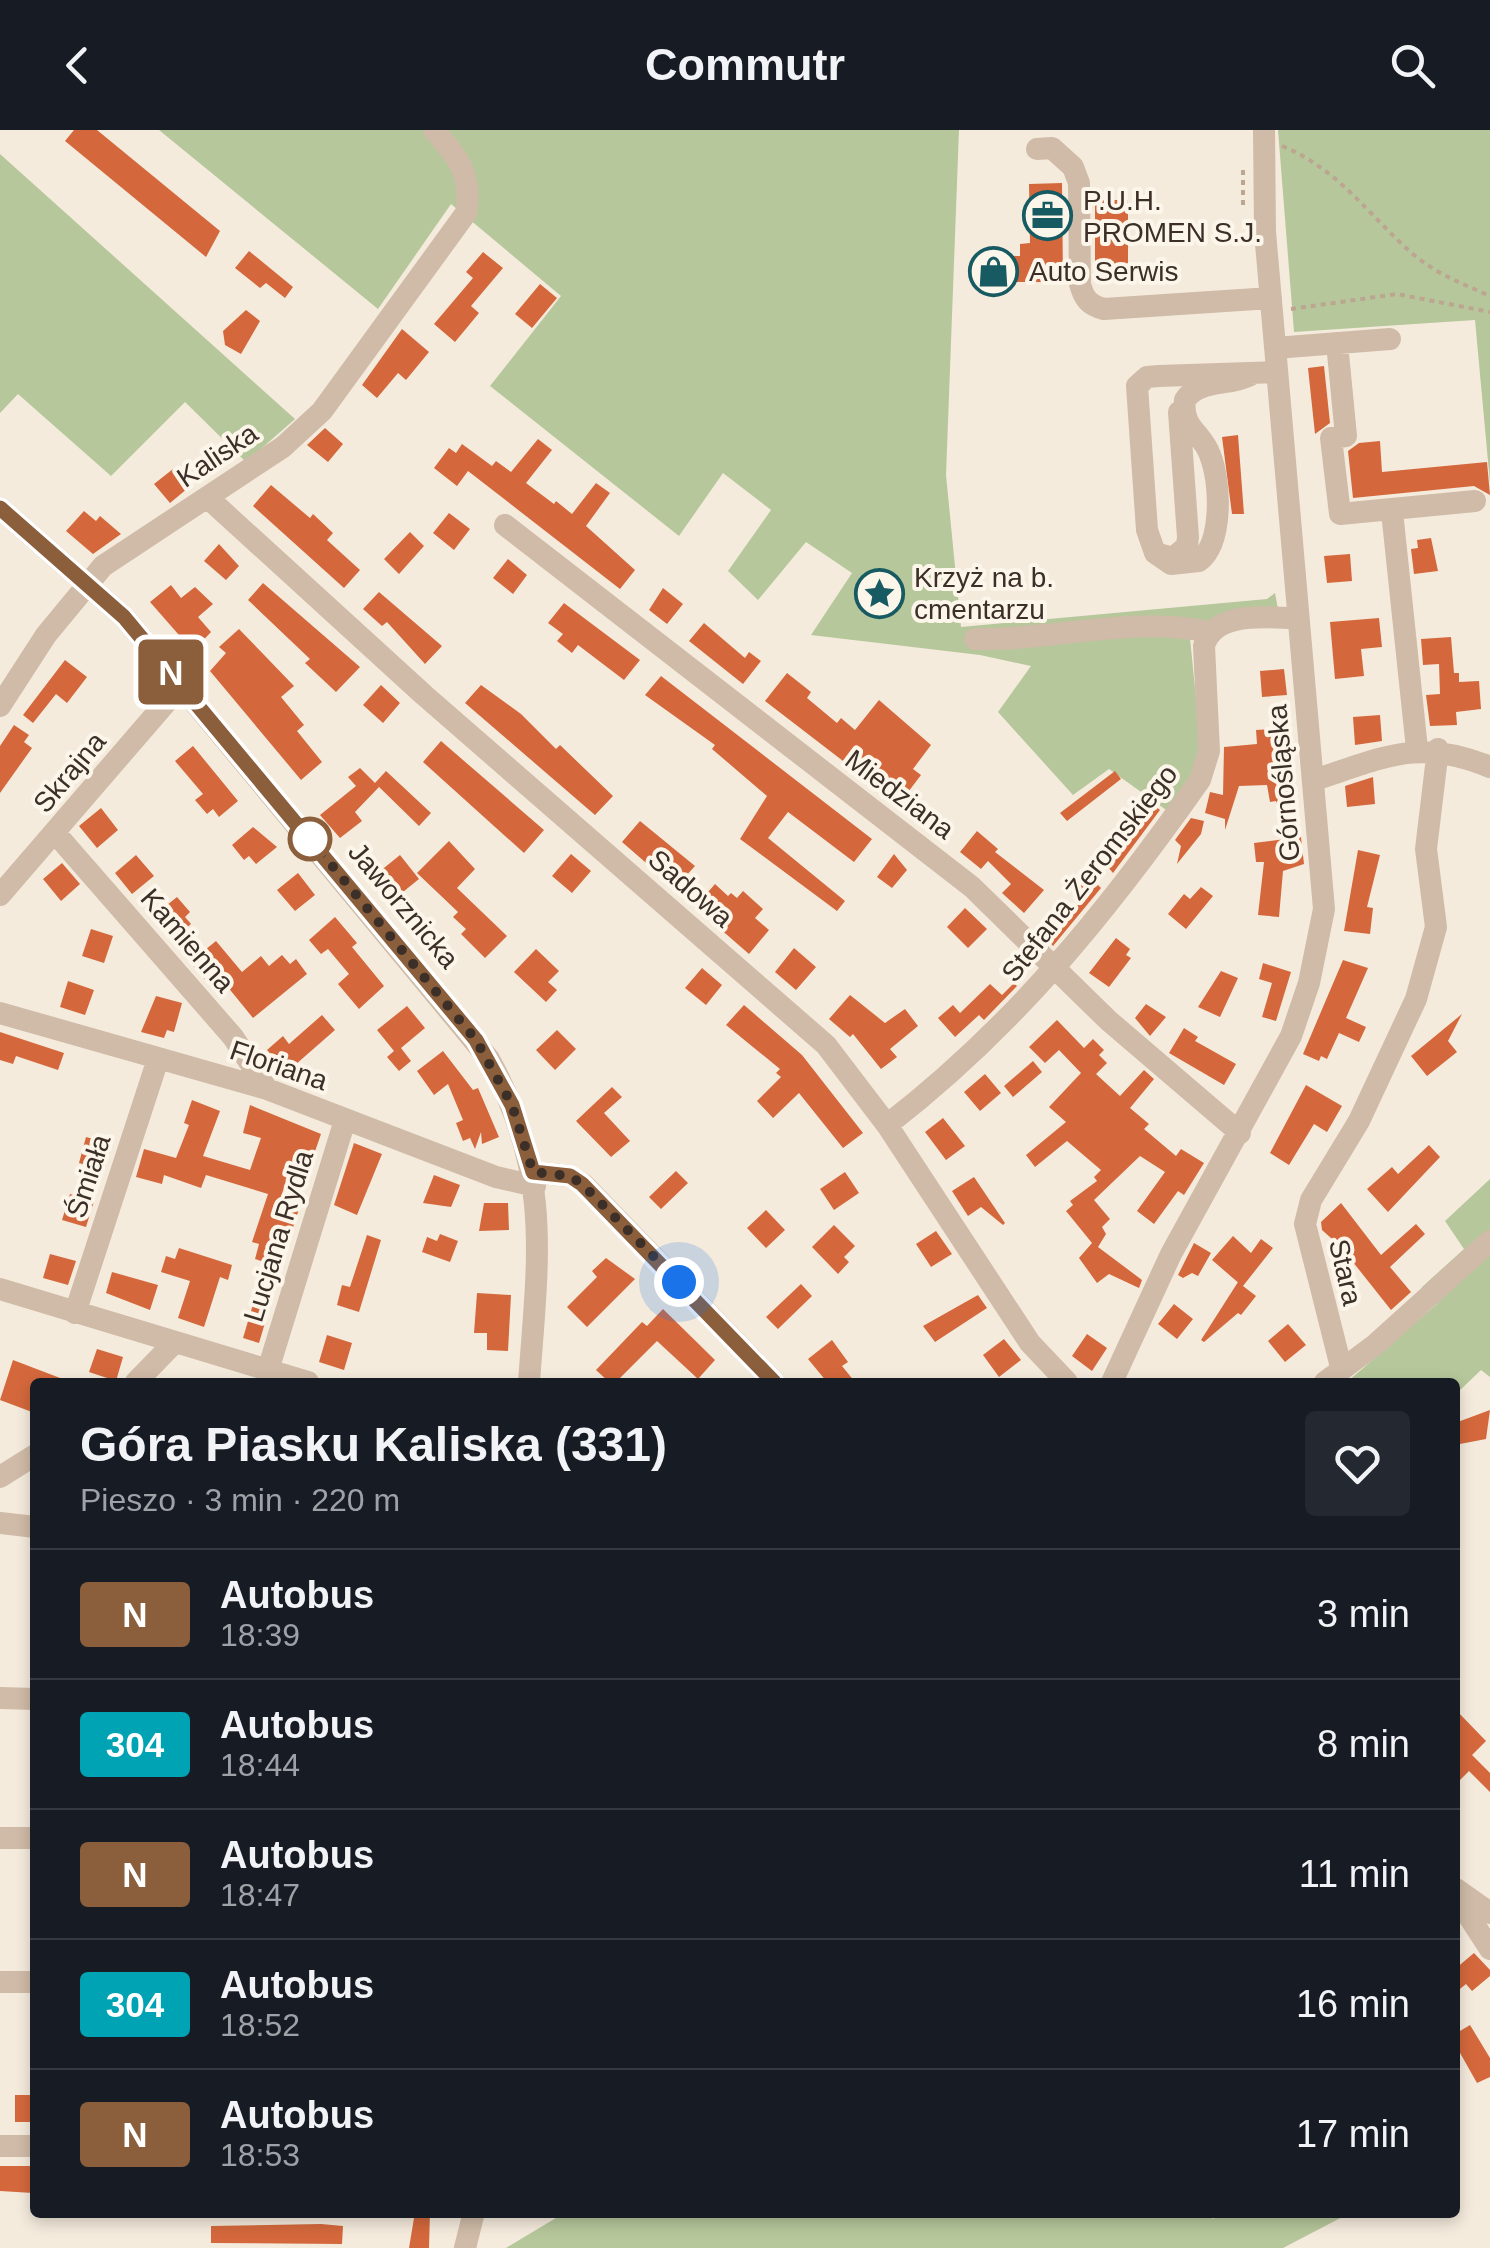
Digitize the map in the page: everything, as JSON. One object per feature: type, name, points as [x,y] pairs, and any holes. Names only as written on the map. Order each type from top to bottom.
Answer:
[{"type":"street","name":"Kaliska","points":[[0,706],[103,566],[283,447],[322,411],[466,213],[470,184],[463,166],[434,130]]},
{"type":"street","name":"Górnośląska","points":[[1114,1378],[1170,1254],[1292,1036],[1324,908],[1298,618],[1265,372],[1274,348],[1271,305],[1250,221],[1258,143]]},
{"type":"street","points":[[1037,149],[1052,148],[1074,167],[1078,183],[1080,284],[1084,298],[1093,306],[1104,309],[1271,305]]},
{"type":"street","points":[[1274,348],[1390,339]]},
{"type":"street","points":[[1337,343],[1346,436],[1331,438],[1340,514],[1475,501]]},
{"type":"street","points":[[1265,372],[1238,383],[1200,386],[1185,400],[1185,421],[1212,461],[1217,532],[1208,555],[1190,565],[1171,564],[1155,553],[1146,530],[1137,386],[1147,377],[1265,372]]},
{"type":"street","name":"Sadowa","points":[[208,498],[424,695],[826,1045],[887,1125],[1030,1342],[1063,1378]]},
{"type":"street","name":"Jaworznicka","points":[[0,508],[88,583],[182,684],[476,1040],[512,1105],[534,1179],[539,1226],[529,1378]]},
{"type":"street","name":"Stara","points":[[1333,1375],[1304,1224],[1311,1200],[1359,1121],[1416,999],[1436,926],[1426,849],[1428,749],[1393,521]]},
{"type":"street","name":"Miedziana","points":[[505,525],[972,887],[1109,1021],[1240,1133]]},
{"type":"street","points":[[974,640],[1123,629],[1189,627],[1208,632],[1221,623],[1298,618]]},
{"type":"street","name":"Stefana Żeromskiego","points":[[887,1125],[953,1074],[1057,968],[1151,850],[1208,766],[1204,646],[1208,632]]},
{"type":"street","name":"Skrajna","points":[[0,895],[182,684]]},
{"type":"street","points":[[1314,780],[1428,749],[1490,767]]},
{"type":"street","name":"Kamienna","points":[[56,834],[233,1037],[266,1090]]},
{"type":"street","name":"Floriana","points":[[0,1013],[266,1090],[496,1177],[570,1176],[770,1378]]},
{"type":"street","name":"Śmiała","points":[[76,1312],[158,1059]]},
{"type":"street","name":"Lucjana Rydla","points":[[268,1370],[346,1120]]},
{"type":"street","points":[[1333,1375],[1376,1344],[1490,1241]]},
{"type":"street","points":[[0,1288],[295,1378]]},
{"type":"street","points":[[140,1378],[174,1343]]},
{"type":"street","points":[[0,1477],[30,1458]]},
{"type":"street","points":[[0,1523],[30,1526]]},
{"type":"street","points":[[0,1698],[30,1699]]},
{"type":"street","points":[[0,1838],[30,1838]]},
{"type":"street","points":[[1460,1895],[1490,1913]]},
{"type":"street","points":[[1460,1900],[1490,1949]]},
{"type":"street","points":[[0,1982],[30,1982]]},
{"type":"street","points":[[0,2146],[30,2146]]},
{"type":"street","points":[[465,2248],[472,2218]]},
{"type":"path","points":[[1250,221],[1240,173],[1258,143],[1312,158],[1354,192],[1414,255],[1442,275],[1490,296]]},
{"type":"path","points":[[1271,305],[1396,294],[1490,312]]},
{"type":"green space","points":[[159,130],[959,130],[946,475],[961,627],[1267,599],[1275,593],[1278,609],[1219,616],[1190,638],[1202,759],[1169,812],[1109,769],[1073,795],[998,712],[1031,666],[980,655],[811,635],[852,573],[806,542],[758,600],[728,571],[771,510],[723,473],[679,536],[490,386],[561,296],[451,204],[378,309]]},
{"type":"green space","points":[[1278,130],[1490,130],[1490,483],[1475,320],[1294,332]]},
{"type":"green space","points":[[0,154],[295,419],[246,462],[185,402],[111,476],[18,394],[0,413]]},
{"type":"green space","points":[[1490,1179],[1490,1377],[1481,1370],[1460,1390],[1460,1378],[1352,1378],[1437,1304],[1422,1287],[1464,1249],[1445,1221]]},
{"type":"green space","points":[[556,2218],[1340,2218],[1283,2248],[506,2248]]},
{"type":"building","points":[[74,130],[97,130],[220,231],[206,257],[65,141]]},
{"type":"building","points":[[1062,183],[1063,282],[978,282],[978,255],[1020,256],[1020,244],[1030,243],[1029,184]]},
{"type":"building","points":[[1095,200],[1128,200],[1128,281],[1095,281]]},
{"type":"building","points":[[249,251],[293,287],[285,298],[266,283],[260,288],[235,268]]},
{"type":"building","points":[[483,252],[503,268],[471,306],[479,313],[455,342],[434,324],[473,278],[466,272]]},
{"type":"building","points":[[540,284],[557,298],[532,328],[515,314]]},
{"type":"building","points":[[246,310],[260,321],[241,354],[225,345],[223,331]]},
{"type":"building","points":[[402,329],[429,352],[406,380],[398,373],[377,398],[362,385]]},
{"type":"building","points":[[1324,366],[1330,423],[1315,434],[1308,368]]},
{"type":"building","points":[[325,428],[343,444],[328,462],[307,445]]},
{"type":"building","points":[[1238,435],[1244,514],[1232,514],[1222,437]]},
{"type":"building","points":[[538,439],[552,450],[526,483],[554,504],[556,501],[572,514],[596,483],[610,493],[586,526],[635,570],[620,589],[468,471],[457,486],[434,468],[449,448],[456,453],[462,444],[492,466],[496,461],[511,472]]},
{"type":"building","points":[[1380,441],[1382,472],[1487,462],[1490,495],[1474,486],[1353,498],[1348,451],[1359,443]]},
{"type":"building","points":[[173,469],[188,488],[170,503],[154,484]]},
{"type":"building","points":[[271,485],[333,533],[327,540],[360,570],[344,588],[253,506]]},
{"type":"building","points":[[84,511],[96,521],[100,516],[121,534],[93,554],[66,531]]},
{"type":"building","points":[[449,513],[470,529],[454,550],[433,533]]},
{"type":"building","points":[[410,532],[424,546],[399,574],[384,559]]},
{"type":"building","points":[[1431,538],[1438,571],[1414,574],[1411,549],[1418,548],[1417,540]]},
{"type":"building","points":[[219,544],[239,566],[226,580],[204,561]]},
{"type":"building","points":[[1350,554],[1352,581],[1327,583],[1324,556]]},
{"type":"building","points":[[508,559],[527,575],[513,594],[493,578]]},
{"type":"building","points":[[263,583],[360,667],[336,692],[305,663],[310,659],[248,600]]},
{"type":"building","points":[[171,585],[181,598],[195,587],[213,604],[198,617],[211,632],[193,651],[150,602]]},
{"type":"building","points":[[663,588],[683,604],[667,624],[649,610]]},
{"type":"building","points":[[379,592],[442,646],[425,664],[387,622],[382,626],[363,609]]},
{"type":"building","points":[[564,603],[640,660],[624,680],[578,645],[572,653],[557,641],[563,634],[548,623]]},
{"type":"building","points":[[1379,618],[1382,647],[1361,649],[1364,676],[1335,679],[1330,622]]},
{"type":"building","points":[[704,623],[745,658],[749,652],[761,661],[743,684],[689,641]]},
{"type":"building","points":[[239,629],[294,686],[281,697],[304,725],[297,731],[322,762],[301,780],[210,671],[226,653],[219,647]]},
{"type":"building","points":[[1451,637],[1454,673],[1459,673],[1459,682],[1479,681],[1481,709],[1456,712],[1457,725],[1430,726],[1426,695],[1440,694],[1439,664],[1423,665],[1421,639]]},
{"type":"building","points":[[65,660],[87,677],[67,703],[56,694],[33,723],[23,715]]},
{"type":"building","points":[[1284,669],[1287,695],[1262,697],[1260,671]]},
{"type":"building","points":[[787,673],[811,692],[807,698],[837,723],[841,718],[855,730],[879,700],[931,745],[913,769],[921,775],[899,804],[765,701]]},
{"type":"building","points":[[661,676],[872,839],[854,862],[788,812],[768,838],[845,901],[837,911],[740,839],[767,796],[712,749],[715,745],[645,695]]},
{"type":"building","points":[[381,685],[400,703],[383,723],[363,705]]},
{"type":"building","points":[[481,685],[521,714],[556,749],[560,745],[613,796],[595,815],[465,703]]},
{"type":"building","points":[[1380,715],[1382,741],[1355,745],[1353,717]]},
{"type":"building","points":[[14,725],[29,735],[24,742],[32,748],[0,793],[0,746]]},
{"type":"building","points":[[1289,728],[1297,809],[1278,812],[1276,801],[1270,802],[1267,785],[1239,786],[1225,830],[1225,819],[1205,813],[1210,792],[1223,795],[1224,747],[1257,744],[1256,730]]},
{"type":"building","points":[[441,741],[544,830],[524,853],[423,762]]},
{"type":"building","points":[[193,746],[238,801],[219,817],[213,809],[207,814],[195,800],[203,794],[175,761]]},
{"type":"building","points":[[360,768],[379,787],[355,812],[362,821],[340,838],[320,815],[356,786],[348,777]]},
{"type":"building","points":[[386,771],[431,813],[419,826],[375,783]]},
{"type":"building","points":[[1115,771],[1121,779],[1067,821],[1060,813]]},
{"type":"building","points":[[1373,777],[1375,804],[1347,807],[1345,786]]},
{"type":"building","points":[[1153,804],[1160,810],[1113,873],[1108,867],[1134,834],[1126,828],[1135,816],[1141,820]]},
{"type":"building","points":[[101,808],[118,830],[97,848],[79,826]]},
{"type":"building","points":[[1191,818],[1204,821],[1201,834],[1177,864],[1181,846],[1175,840]]},
{"type":"building","points":[[640,821],[695,866],[675,888],[622,842]]},
{"type":"building","points":[[253,827],[277,847],[256,864],[249,856],[244,860],[232,845]]},
{"type":"building","points":[[977,831],[998,849],[995,852],[1044,890],[1024,913],[1002,893],[1011,884],[988,861],[981,869],[960,852]]},
{"type":"building","points":[[1301,837],[1304,864],[1283,871],[1279,917],[1258,915],[1264,862],[1256,862],[1254,843]]},
{"type":"building","points":[[449,841],[475,869],[457,888],[507,936],[485,958],[461,934],[466,929],[453,917],[458,912],[417,873]]},
{"type":"building","points":[[1358,850],[1380,855],[1367,907],[1373,908],[1370,934],[1344,931]]},
{"type":"building","points":[[571,854],[591,871],[572,893],[552,876]]},
{"type":"building","points":[[894,854],[907,870],[892,888],[877,877]]},
{"type":"building","points":[[136,855],[154,876],[132,894],[115,873]]},
{"type":"building","points":[[400,855],[419,879],[398,896],[379,872]]},
{"type":"building","points":[[62,863],[80,884],[61,901],[43,879]]},
{"type":"building","points":[[298,873],[315,895],[295,911],[277,890]]},
{"type":"building","points":[[1089,876],[1101,888],[1053,946],[1048,940],[1083,899],[1075,891]]},
{"type":"building","points":[[715,884],[728,896],[731,893],[737,898],[743,891],[763,909],[755,918],[769,930],[749,954],[695,907]]},
{"type":"building","points":[[1201,887],[1213,896],[1186,929],[1168,914],[1184,894],[1190,899]]},
{"type":"building","points":[[177,897],[190,912],[185,917],[191,924],[172,940],[152,917]]},
{"type":"building","points":[[965,908],[987,929],[968,948],[947,927]]},
{"type":"building","points":[[335,917],[357,943],[352,947],[384,986],[359,1009],[338,984],[349,974],[328,949],[321,954],[309,940]]},
{"type":"building","points":[[91,929],[113,936],[104,963],[82,956]]},
{"type":"building","points":[[1116,938],[1130,949],[1126,955],[1131,958],[1109,987],[1089,973]]},
{"type":"building","points":[[216,941],[242,972],[261,956],[269,966],[282,955],[290,964],[296,959],[307,974],[253,1018],[218,975],[208,983],[190,962]]},
{"type":"building","points":[[794,948],[816,967],[796,990],[775,972]]},
{"type":"building","points":[[536,949],[559,971],[548,982],[557,990],[546,1002],[514,972]]},
{"type":"building","points":[[1343,960],[1368,968],[1346,1018],[1366,1027],[1359,1042],[1339,1033],[1327,1059],[1321,1056],[1319,1061],[1303,1054]]},
{"type":"building","points":[[1263,963],[1291,972],[1276,1021],[1262,1017],[1272,983],[1259,979]]},
{"type":"building","points":[[702,968],[722,985],[706,1005],[685,988]]},
{"type":"building","points":[[1221,971],[1238,978],[1220,1017],[1198,1007]]},
{"type":"building","points":[[68,981],[94,990],[85,1015],[60,1007]]},
{"type":"building","points":[[1014,983],[1017,986],[984,1020],[979,1015],[955,1037],[938,1018],[953,1005],[960,1013],[990,984],[1002,995]]},
{"type":"building","points":[[850,995],[885,1023],[905,1009],[918,1026],[890,1049],[897,1057],[881,1069],[853,1034],[850,1037],[829,1019]]},
{"type":"building","points":[[156,996],[182,1003],[174,1032],[167,1030],[164,1038],[141,1032]]},
{"type":"building","points":[[1146,1004],[1166,1017],[1150,1036],[1135,1018]]},
{"type":"building","points":[[744,1005],[802,1055],[863,1133],[843,1148],[799,1093],[773,1118],[757,1101],[781,1077],[776,1073],[780,1069],[726,1025]]},
{"type":"building","points":[[407,1006],[425,1028],[401,1048],[411,1061],[399,1071],[387,1057],[394,1051],[377,1030]]},
{"type":"building","points":[[1462,1014],[1448,1041],[1457,1052],[1427,1076],[1411,1056]]},
{"type":"building","points":[[322,1015],[335,1030],[287,1072],[267,1050],[283,1036],[289,1044]]},
{"type":"building","points":[[1057,1020],[1084,1048],[1093,1039],[1104,1050],[1099,1055],[1107,1063],[1096,1074],[1120,1096],[1144,1070],[1154,1079],[1130,1108],[1149,1124],[1144,1129],[1176,1156],[1181,1149],[1204,1163],[1184,1195],[1178,1191],[1154,1224],[1137,1211],[1165,1172],[1140,1156],[1094,1200],[1110,1219],[1102,1227],[1106,1234],[1098,1247],[1142,1280],[1139,1288],[1109,1274],[1097,1283],[1079,1258],[1092,1243],[1066,1211],[1073,1205],[1070,1201],[1097,1181],[1094,1177],[1101,1170],[1067,1141],[1035,1167],[1026,1155],[1066,1122],[1049,1107],[1081,1073],[1059,1050],[1045,1063],[1029,1047]]},
{"type":"building","points":[[1184,1028],[1198,1037],[1195,1041],[1236,1064],[1224,1085],[1169,1053]]},
{"type":"building","points":[[557,1030],[576,1049],[555,1070],[536,1050]]},
{"type":"building","points":[[0,1032],[64,1053],[58,1070],[16,1056],[13,1064],[0,1060]]},
{"type":"building","points":[[443,1051],[473,1090],[478,1088],[499,1137],[482,1144],[481,1132],[475,1149],[470,1138],[463,1141],[456,1123],[463,1120],[448,1084],[434,1095],[417,1071]]},
{"type":"building","points":[[1033,1061],[1042,1072],[1013,1097],[1004,1086]]},
{"type":"building","points":[[985,1074],[1001,1093],[980,1111],[964,1092]]},
{"type":"building","points":[[1306,1085],[1342,1106],[1327,1132],[1314,1124],[1289,1165],[1270,1153]]},
{"type":"building","points":[[612,1087],[622,1097],[604,1113],[630,1141],[611,1157],[576,1121]]},
{"type":"building","points":[[192,1100],[220,1111],[203,1156],[250,1170],[261,1138],[243,1133],[250,1105],[321,1134],[312,1160],[295,1154],[280,1200],[300,1206],[280,1267],[255,1259],[259,1244],[252,1242],[268,1194],[206,1175],[201,1188],[164,1175],[162,1184],[136,1177],[144,1149],[176,1158],[189,1125],[184,1123]]},
{"type":"building","points":[[943,1118],[965,1146],[946,1160],[925,1132]]},
{"type":"building","points":[[86,1137],[112,1144],[104,1170],[79,1163]]},
{"type":"building","points":[[354,1143],[382,1154],[357,1215],[334,1205]]},
{"type":"building","points":[[1429,1145],[1440,1157],[1388,1212],[1367,1189],[1392,1167],[1398,1174]]},
{"type":"building","points":[[676,1171],[688,1183],[661,1209],[649,1197]]},
{"type":"building","points":[[845,1172],[859,1193],[834,1210],[820,1189]]},
{"type":"building","points":[[434,1175],[460,1185],[451,1207],[423,1203]]},
{"type":"building","points":[[974,1177],[1003,1225],[981,1207],[968,1216],[952,1191]]},
{"type":"building","points":[[70,1194],[94,1201],[86,1227],[62,1220]]},
{"type":"building","points":[[484,1203],[508,1203],[509,1230],[479,1231]]},
{"type":"building","points":[[1341,1203],[1381,1255],[1416,1224],[1425,1234],[1390,1267],[1411,1292],[1391,1310],[1341,1247],[1322,1230],[1321,1222]]},
{"type":"building","points":[[766,1210],[785,1230],[766,1248],[747,1228]]},
{"type":"building","points":[[834,1225],[855,1246],[844,1257],[849,1262],[838,1274],[812,1247]]},
{"type":"building","points":[[936,1231],[952,1254],[931,1267],[916,1244]]},
{"type":"building","points":[[440,1234],[458,1241],[450,1262],[422,1252],[427,1237],[437,1241]]},
{"type":"building","points":[[367,1235],[381,1240],[359,1312],[337,1305],[342,1285],[350,1287]]},
{"type":"building","points":[[1233,1236],[1251,1253],[1261,1239],[1273,1248],[1243,1286],[1256,1296],[1241,1315],[1238,1313],[1204,1342],[1201,1340],[1238,1282],[1212,1260]]},
{"type":"building","points":[[1194,1243],[1211,1253],[1198,1276],[1192,1273],[1183,1278],[1178,1275]]},
{"type":"building","points":[[179,1248],[232,1265],[228,1280],[220,1277],[204,1327],[178,1318],[190,1281],[161,1272],[166,1256],[175,1259]]},
{"type":"building","points":[[50,1254],[76,1261],[68,1285],[43,1278]]},
{"type":"building","points":[[606,1258],[635,1279],[587,1327],[567,1307],[597,1277],[592,1271]]},
{"type":"building","points":[[112,1272],[158,1285],[150,1310],[106,1293]]},
{"type":"building","points":[[801,1284],[812,1296],[778,1329],[766,1317]]},
{"type":"building","points":[[477,1293],[511,1295],[508,1351],[487,1350],[487,1333],[474,1333]]},
{"type":"building","points":[[978,1295],[987,1308],[935,1342],[923,1326]]},
{"type":"building","points":[[254,1301],[270,1306],[259,1343],[243,1338]]},
{"type":"building","points":[[1174,1304],[1193,1319],[1177,1339],[1158,1324]]},
{"type":"building","points":[[663,1309],[715,1360],[697,1378],[657,1341],[620,1378],[605,1378],[596,1370],[642,1322],[647,1326]]},
{"type":"building","points":[[1288,1324],[1306,1345],[1285,1362],[1268,1341]]},
{"type":"building","points":[[1087,1334],[1107,1348],[1092,1371],[1072,1356]]},
{"type":"building","points":[[327,1335],[352,1343],[344,1370],[319,1362]]},
{"type":"building","points":[[1004,1339],[1021,1360],[999,1377],[983,1355]]},
{"type":"building","points":[[832,1340],[848,1362],[842,1366],[852,1378],[824,1378],[808,1359]]},
{"type":"building","points":[[97,1349],[123,1357],[117,1378],[89,1372]]},
{"type":"building","points":[[13,1360],[60,1378],[30,1378],[30,1411],[0,1400]]},
{"type":"building","points":[[1490,1410],[1486,1439],[1460,1444],[1460,1421]]},
{"type":"building","points":[[1460,1714],[1486,1741],[1472,1755],[1490,1773],[1490,1792],[1469,1771],[1460,1780]]},
{"type":"building","points":[[1474,1953],[1490,1970],[1490,1976],[1472,1991],[1466,1984],[1460,1989],[1460,1965]]},
{"type":"building","points":[[1470,2025],[1490,2058],[1490,2077],[1477,2083],[1460,2053],[1460,2031]]},
{"type":"building","points":[[15,2095],[30,2095],[30,2122],[15,2122]]},
{"type":"building","points":[[0,2166],[30,2166],[30,2193],[0,2191]]},
{"type":"building","points":[[414,2218],[430,2218],[429,2248],[409,2248]]},
{"type":"building","points":[[211,2226],[343,2226],[342,2244],[211,2243]]},
{"type":"bus line","name":"N","points":[[0,508],[124,617],[476,1040],[512,1105],[533,1172],[570,1176],[601,1200],[770,1378]]},
{"type":"place","name":"P.U.H. PROMEN S.J.","points":[[1048,216]]},
{"type":"place","name":"Auto Serwis","points":[[994,271]]},
{"type":"place","name":"Krzyż na b. cmentarzu","points":[[879,593]]},
{"type":"route","points":[[310,839],[476,1040],[512,1105],[533,1172],[570,1176],[582,1184],[679,1282]]}]
